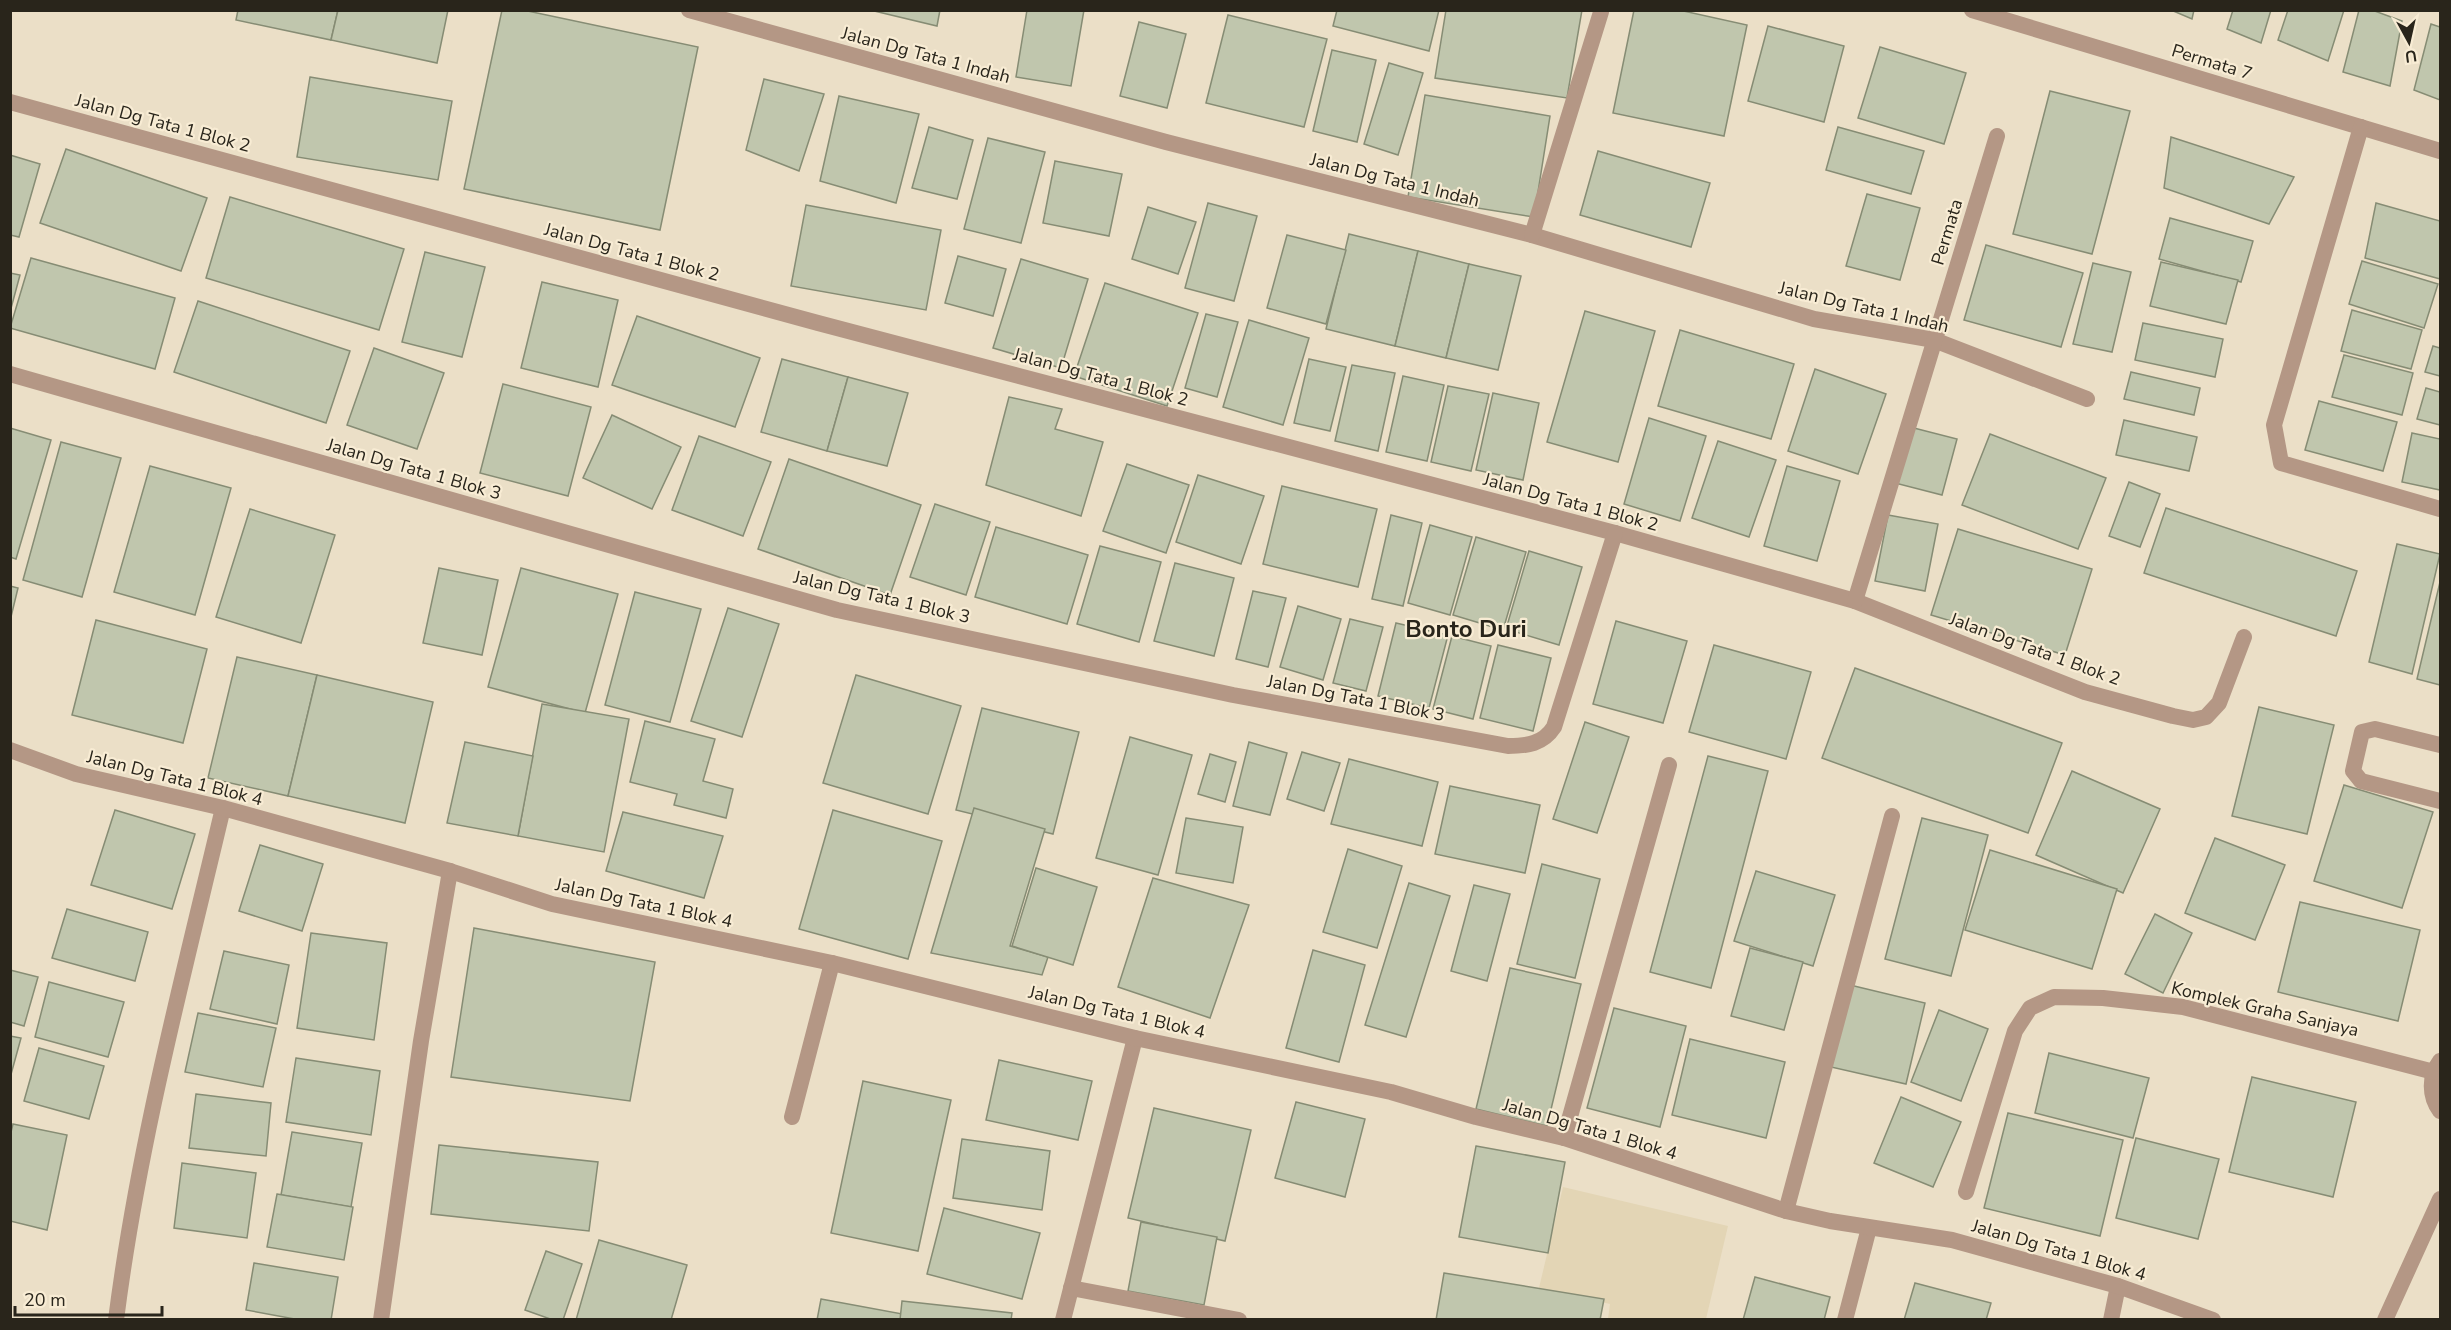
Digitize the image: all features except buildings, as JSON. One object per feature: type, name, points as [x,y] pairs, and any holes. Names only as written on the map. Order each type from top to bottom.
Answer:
[{"type":"street","name":"Jalan Dg Tata 1 Indah","points":[[689,10],[1166,142],[1532,235],[1814,319],[1934,339],[2087,399]]},
{"type":"street","name":"Permata 7","points":[[1972,10],[2440,151]]},
{"type":"street","points":[[1532,235],[1601,12]]},
{"type":"street","name":"Jalan Dg Tata 1 Blok 2","points":[[10,102],[829,326],[1615,533],[1855,601],[2085,692],[2173,716],[2193,720],[2206,717],[2219,703],[2244,637]]},
{"type":"street","points":[[2361,128],[2274,425],[2281,463],[2440,509]]},
{"type":"street","name":"Permata","points":[[1855,601],[1997,136]]},
{"type":"street","name":"Jalan Dg Tata 1 Blok 3","points":[[10,374],[837,610],[1233,694],[1508,746],[1530,745],[1548,736],[1554,727],[1615,533]]},
{"type":"street","points":[[2440,745],[2375,729],[2362,732],[2353,771],[2361,781],[2440,801]]},
{"type":"street","name":"Jalan Dg Tata 1 Blok 4","points":[[10,750],[76,774],[223,808],[450,871],[552,904],[832,963],[1135,1038],[1391,1092],[1476,1117],[1564,1138],[1786,1211],[1952,1240],[2118,1286],[2213,1320]]},
{"type":"street","points":[[1564,1138],[1669,765]]},
{"type":"street","points":[[116,1320],[125,1251],[158,1079],[223,808]]},
{"type":"street","points":[[1786,1211],[1892,816]]},
{"type":"street","points":[[381,1320],[421,1041],[450,871]]},
{"type":"street","points":[[792,1117],[832,963]]},
{"type":"street","name":"Komplek Graha Sanjaya","points":[[1966,1192],[2015,1031],[2030,1008],[2054,997],[2103,998],[2183,1007],[2438,1066],[2431,1085],[2440,1110]]},
{"type":"street","points":[[1063,1320],[1135,1038]]},
{"type":"street","points":[[2385,1320],[2440,1199]]},
{"type":"street","points":[[1845,1320],[1869,1227]]},
{"type":"street","points":[[2111,1320],[2118,1286]]},
{"type":"street","points":[[1071,1288],[1239,1320]]},
{"type":"shaded area","points":[[1563,1187],[1728,1226],[1706,1319],[1608,1319],[1610,1304],[1539,1288]]},
{"type":"district","name":"Bonto Duri","points":[[1466,629]]}]
